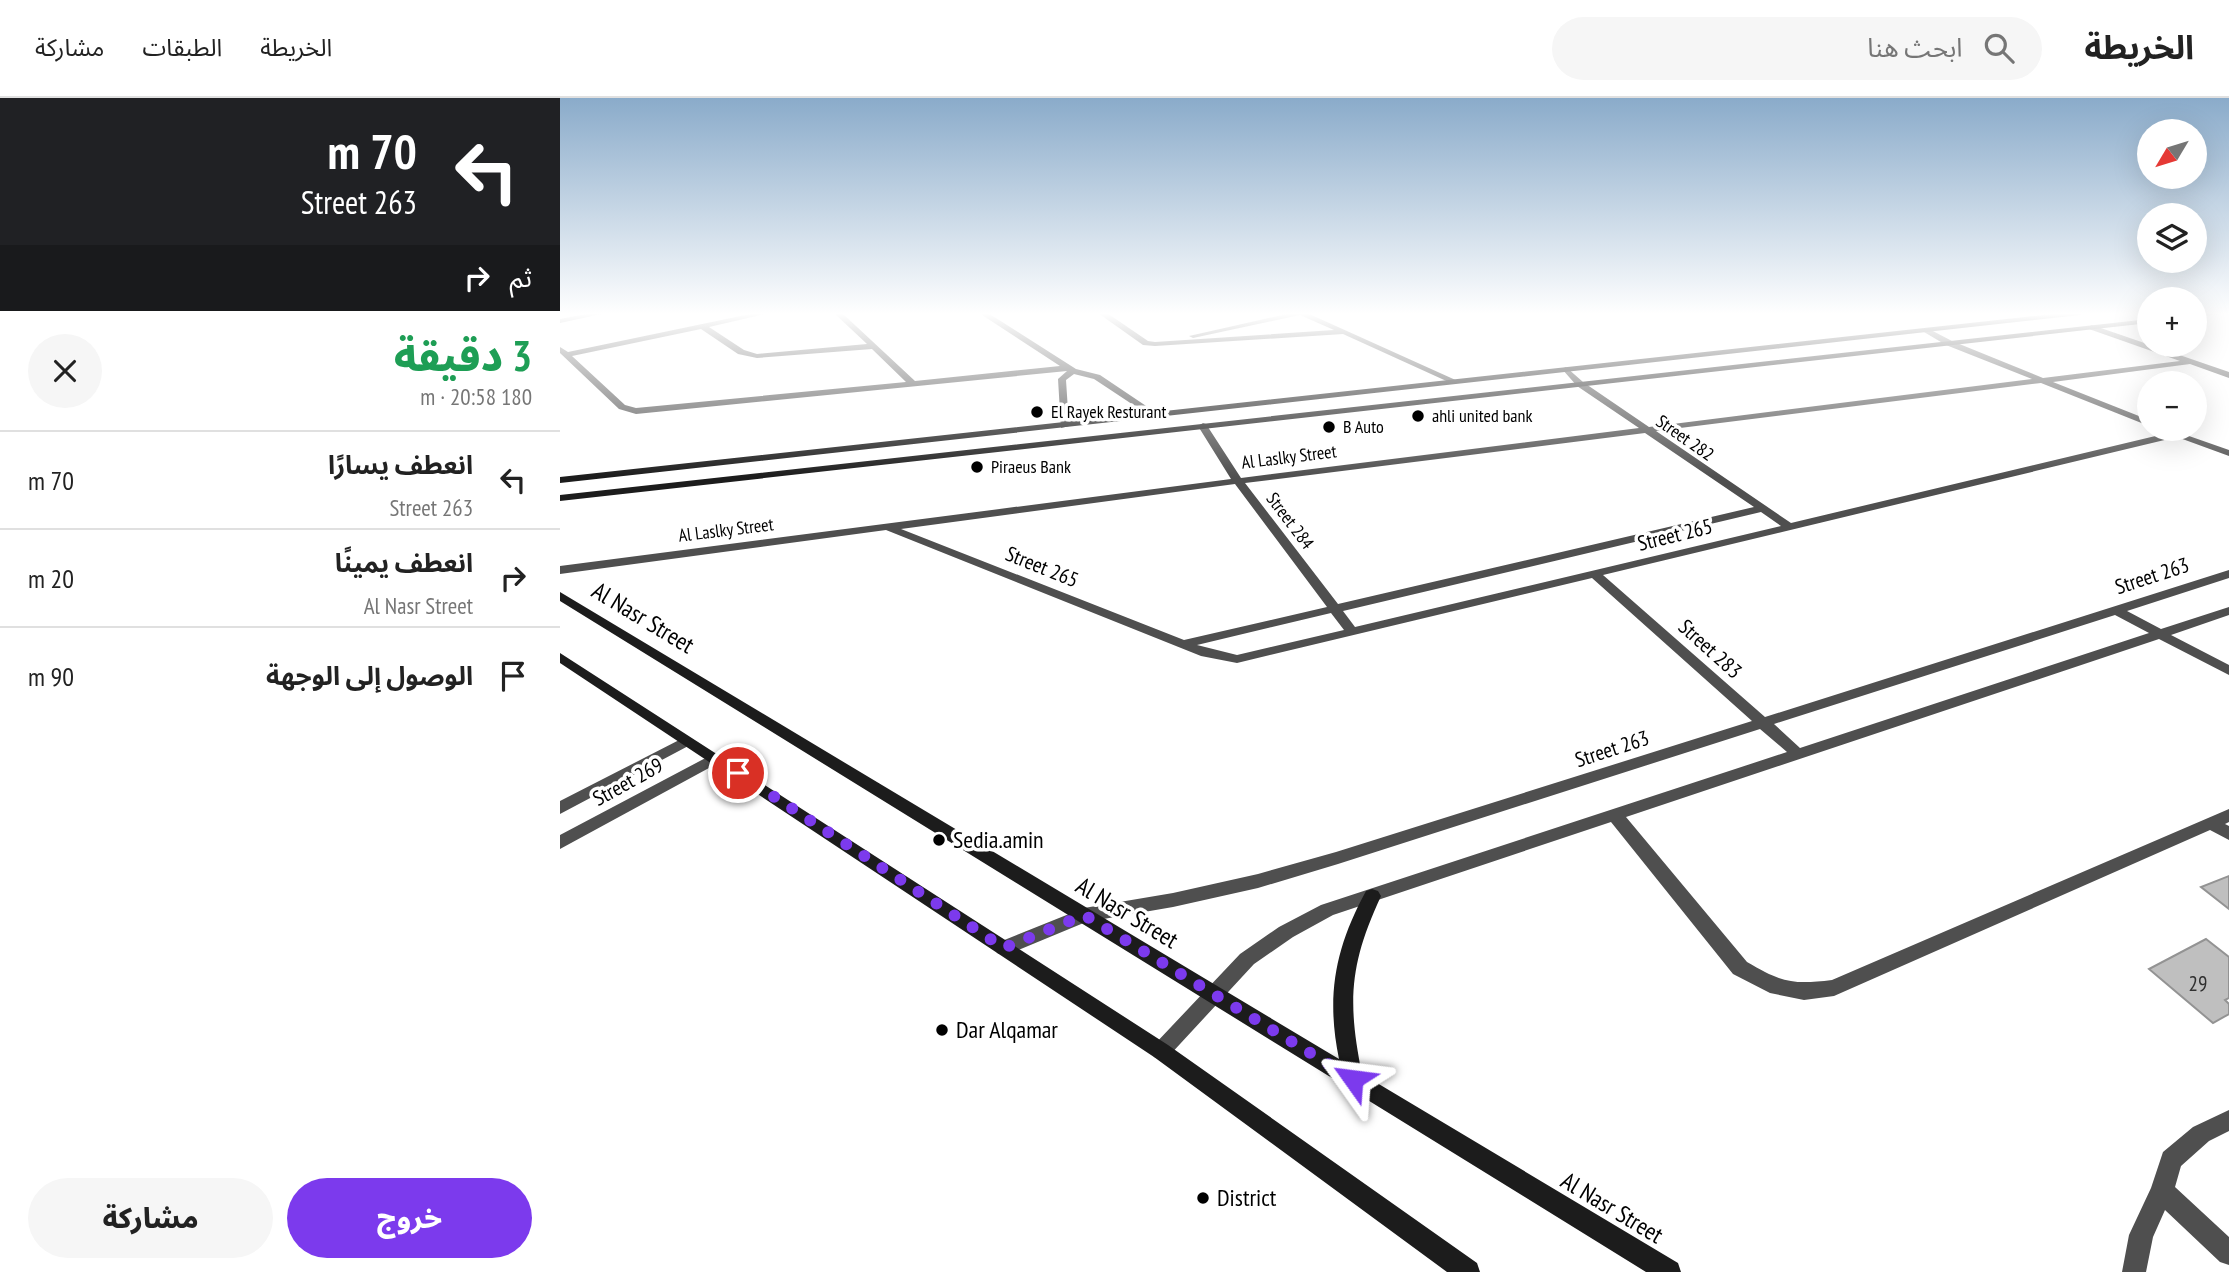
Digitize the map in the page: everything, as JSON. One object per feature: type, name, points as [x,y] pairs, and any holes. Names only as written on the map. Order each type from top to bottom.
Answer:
[{"type":"main road","points":[[560,480],[1577,368]]},
{"type":"main road","name":"Al Laslky Street","points":[[560,498],[1726,368]]},
{"type":"main road","points":[[593,495],[597,485],[612,474]]},
{"type":"main road","name":"Al Nasr Street","points":[[560,596],[1670,1272]]},
{"type":"main road","points":[[560,657],[1161,1051],[1468,1272]]},
{"type":"main road","points":[[1353,1079],[1341,1027],[1342,978],[1352,934],[1371,896]]},
{"type":"street","points":[[581,368],[622,407],[636,411],[1071,369],[1097,377],[1156,416]]},
{"type":"street","points":[[897,368],[914,384]]},
{"type":"street","points":[[1424,368],[1456,382]]},
{"type":"street","points":[[2010,368],[2137,418]]},
{"type":"street","name":"Al Laslky Street","points":[[560,570],[1238,481],[2141,368]]},
{"type":"street","points":[[2207,368],[2229,375]]},
{"type":"street","points":[[1064,426],[1062,379],[1071,369]]},
{"type":"street","name":"Street 282","points":[[1566,369],[1580,384],[1790,527]]},
{"type":"street","name":"Street 284","points":[[1203,426],[1238,481],[1353,633]]},
{"type":"street","name":"Street 265","points":[[888,527],[1220,658],[1237,659],[2149,441]]},
{"type":"street","points":[[2197,441],[2229,453]]},
{"type":"street","name":"Street 265","points":[[1183,644],[1761,509]]},
{"type":"street","name":"Street 263","points":[[1004,948],[1084,915],[1173,900],[1258,881],[2229,573]]},
{"type":"street","name":"Street 283","points":[[1595,574],[1798,754]]},
{"type":"street","points":[[2116,610],[2229,671]]},
{"type":"street","points":[[1161,1051],[1247,959],[1286,932],[1327,910],[2229,611]]},
{"type":"street","name":"Street 269","points":[[560,808],[687,741]]},
{"type":"street","name":"Street 269","points":[[560,843],[715,758]]},
{"type":"street","points":[[1615,815],[1740,968],[1770,985],[1804,992],[1834,988],[2229,815]]},
{"type":"street","points":[[2211,822],[2229,834]]},
{"type":"street","points":[[2134,1272],[2141,1235],[2162,1191],[2171,1160],[2202,1134],[2229,1120]]},
{"type":"street","points":[[2162,1191],[2229,1253]]},
{"type":"building","points":[[2229,876],[2229,909],[2201,887]]},
{"type":"building","points":[[2206,939],[2229,957],[2229,998],[2225,1000],[2229,1004],[2229,1014],[2213,1023],[2149,969]]},
{"type":"place","name":"El Rayek Resturant","points":[[1037,412]]},
{"type":"place","name":"ahli united bank","points":[[1418,416]]},
{"type":"place","name":"B Auto","points":[[1329,427]]},
{"type":"place","name":"Piraeus Bank","points":[[977,467]]},
{"type":"place","name":"Sedia.amin","points":[[939,840]]},
{"type":"place","name":"Dar Alqamar","points":[[942,1030]]},
{"type":"place","name":"District","points":[[1203,1198]]},
{"type":"route","points":[[738,773],[1004,948],[1084,915],[1353,1079]]}]
